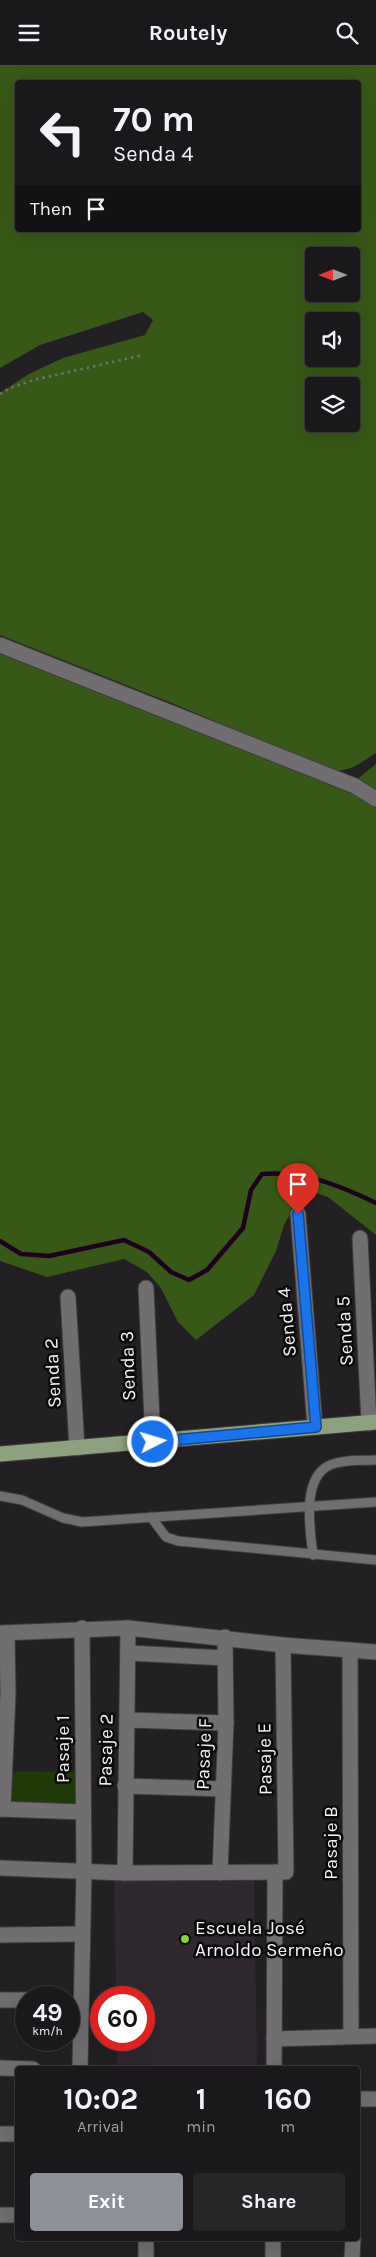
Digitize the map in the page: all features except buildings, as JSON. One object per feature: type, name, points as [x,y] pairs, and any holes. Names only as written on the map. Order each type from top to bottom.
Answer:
[{"type":"main road","points":[[0,1454],[372,1423]]},
{"type":"street","points":[[0,645],[355,786],[376,799]]},
{"type":"street","name":"Senda 4","points":[[298,1214],[316,1427]]},
{"type":"street","name":"Senda 5","points":[[360,1238],[372,1423]]},
{"type":"street","name":"Senda 3","points":[[146,1288],[153,1442]]},
{"type":"street","name":"Senda 2","points":[[68,1297],[77,1448]]},
{"type":"street","points":[[83,1812],[2,1809],[4,1633],[82,1628],[128,1628],[225,1637],[283,1645],[376,1652]]},
{"type":"street","name":"Pasaje 1","points":[[76,1986],[82,1934],[84,1870],[82,1628]]},
{"type":"street","name":"Pasaje 2","points":[[125,1873],[128,1628]]},
{"type":"street","name":"Pasaje F","points":[[220,1873],[226,1723],[225,1637]]},
{"type":"street","name":"Pasaje E","points":[[274,2066],[280,1872],[283,1645]]},
{"type":"street","name":"Pasaje B","points":[[350,1650],[351,2035]]},
{"type":"street","points":[[129,1653],[225,1658]]},
{"type":"street","points":[[127,1720],[226,1723]]},
{"type":"street","points":[[125,1787],[223,1789]]},
{"type":"street","points":[[0,1868],[125,1873],[280,1872]]},
{"type":"street","points":[[0,1935],[82,1934]]},
{"type":"street","points":[[0,2000],[15,2000]]},
{"type":"street","points":[[274,2039],[351,2035],[376,2036]]},
{"type":"street","name":"Pasaje 1","points":[[79,2051],[80,2066]]},
{"type":"street","points":[[0,2068],[15,2068]]},
{"type":"street","points":[[360,2099],[376,2099]]},
{"type":"street","points":[[0,2134],[15,2134]]},
{"type":"street","points":[[0,2215],[15,2215]]},
{"type":"street","points":[[146,2241],[146,2257]]},
{"type":"street","points":[[273,2241],[273,2257]]},
{"type":"street","points":[[352,2257],[353,2241]]},
{"type":"lane","points":[[313,1555],[308,1507],[317,1476],[328,1465],[343,1461],[376,1460]]},
{"type":"lane","points":[[0,1495],[22,1500],[63,1518],[82,1522],[376,1502]]},
{"type":"lane","points":[[151,1517],[166,1537],[178,1541],[376,1560]]},
{"type":"path","points":[[0,394],[10,388],[34,380],[143,355]]},
{"type":"shaded area","name":"Escuela José Arnoldo Sermeño","points":[[254,1877],[257,2066],[117,2066],[117,2051],[155,2051],[155,1986],[116,1986],[114,1880]]},
{"type":"green space","points":[[0,65],[376,65],[376,753],[358,765],[340,770],[326,769],[184,708],[0,635],[0,393],[29,374],[63,358],[145,335],[153,320],[143,312],[40,345],[0,368]]},
{"type":"green space","points":[[0,650],[105,695],[352,788],[376,803],[376,1235],[328,1197],[310,1191],[297,1202],[284,1225],[276,1251],[254,1295],[196,1340],[178,1322],[161,1288],[147,1272],[124,1259],[47,1277],[0,1261]]},
{"type":"green space","points":[[376,764],[376,790],[356,780]]},
{"type":"green space","points":[[5,1771],[83,1772],[83,1812],[3,1809]]},
{"type":"waterway","points":[[0,1241],[21,1254],[49,1256],[124,1240],[149,1252],[171,1272],[189,1280],[207,1270],[243,1228],[251,1190],[262,1174],[277,1173],[307,1177],[335,1185],[376,1203]]},
{"type":"place","name":"Escuela José Arnoldo Sermeño","points":[[185,1939]]},
{"type":"route","points":[[153,1442],[316,1427],[298,1214]]}]
